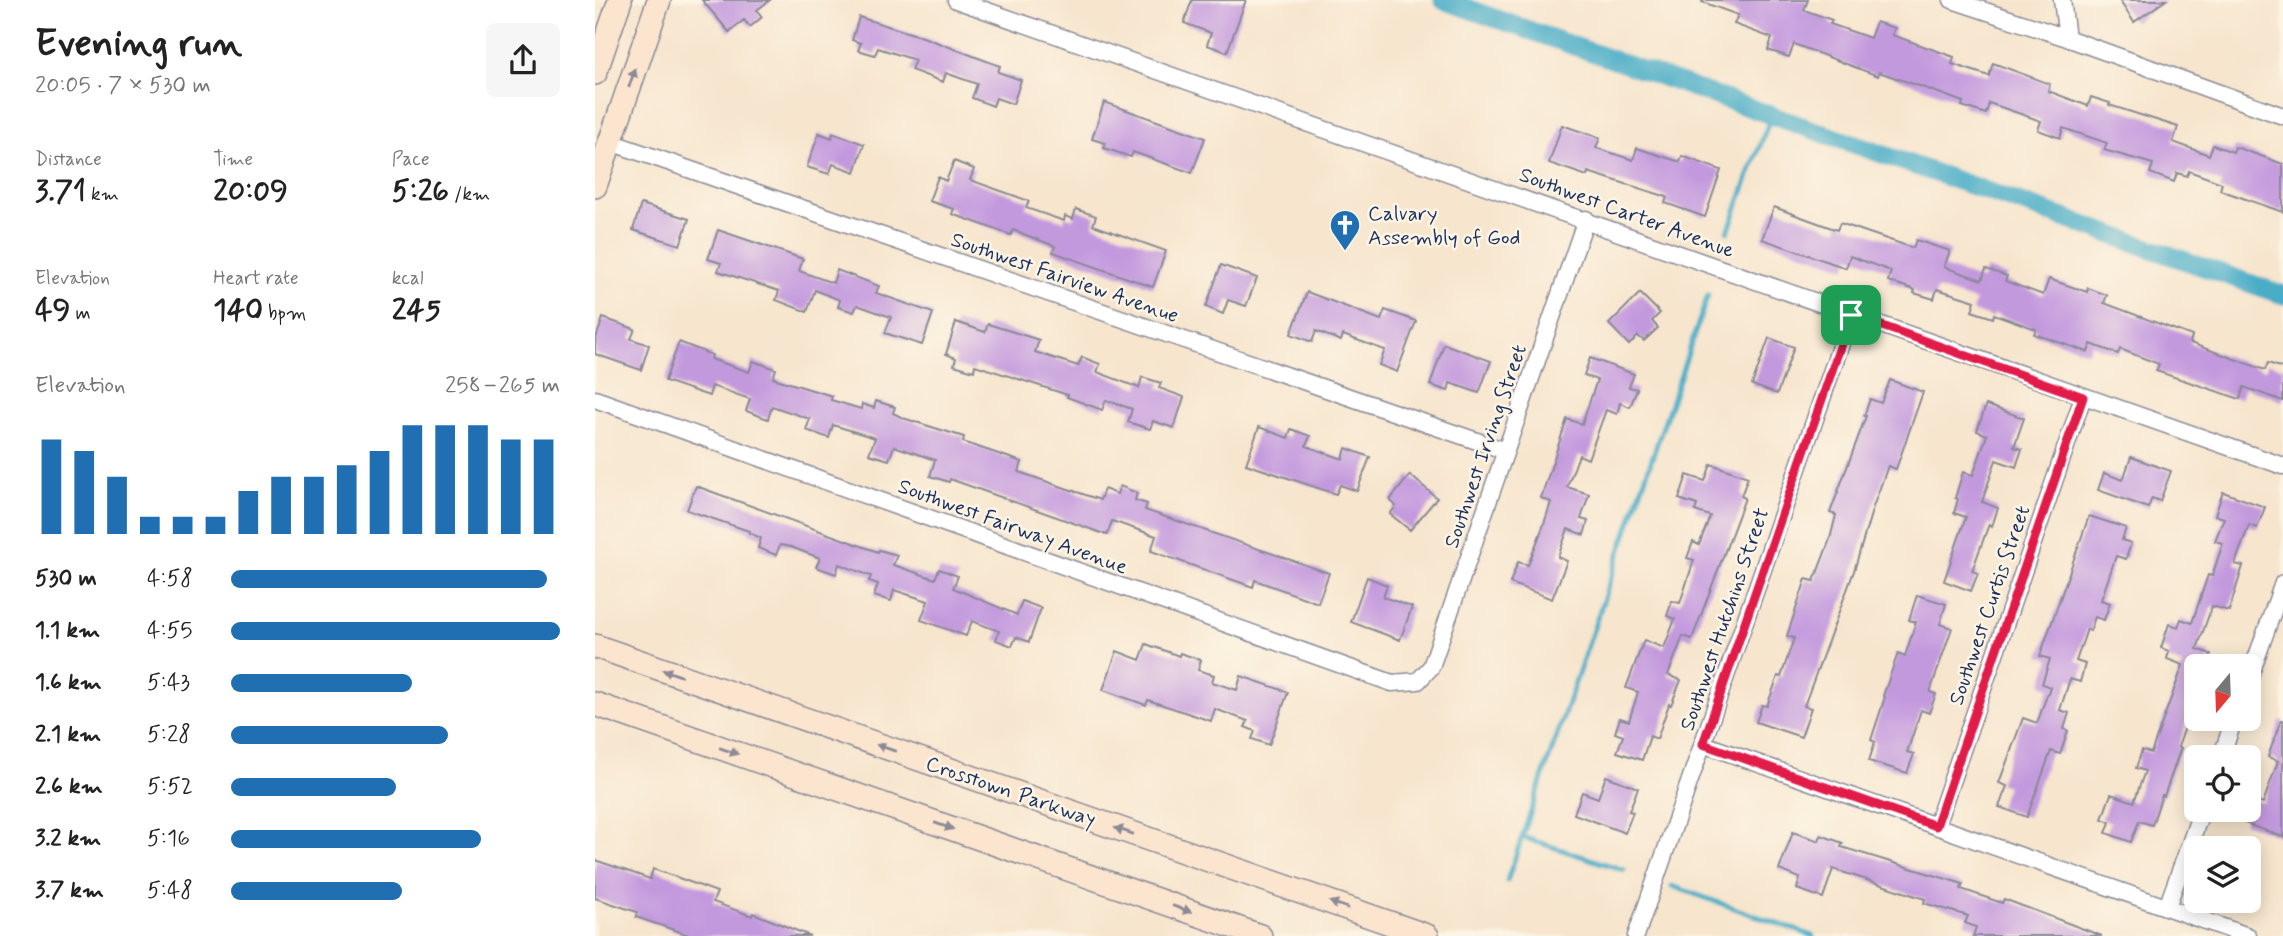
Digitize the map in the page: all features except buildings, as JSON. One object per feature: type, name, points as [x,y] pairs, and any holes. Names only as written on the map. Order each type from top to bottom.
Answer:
[{"type":"main road","points":[[595,73],[621,0]]},
{"type":"main road","points":[[595,186],[659,0]]},
{"type":"main road","name":"Crosstown Parkway","points":[[595,646],[1427,936]]},
{"type":"main road","points":[[595,704],[1260,936]]},
{"type":"street","name":"Southwest Carter Avenue","points":[[956,0],[1586,219],[2283,466]]},
{"type":"street","points":[[1952,0],[2067,38],[2283,116]]},
{"type":"street","points":[[2062,0],[2067,38]]},
{"type":"street","name":"Southwest Fairview Avenue","points":[[610,142],[1506,451]]},
{"type":"street","name":"Southwest Irving Street","points":[[1418,681],[1431,667],[1586,219]]},
{"type":"street","name":"Southwest Hutchins Street","points":[[1636,936],[1851,315]]},
{"type":"street","name":"Southwest Curtis Street","points":[[1936,826],[2083,397]]},
{"type":"street","name":"Southwest Fairway Avenue","points":[[595,399],[1392,683],[1418,681]]},
{"type":"street","points":[[2258,654],[2283,583]]},
{"type":"street","points":[[1703,744],[2248,936]]},
{"type":"street","points":[[2167,907],[2198,822]]},
{"type":"waterway","points":[[1443,0],[2283,295]]},
{"type":"waterway","points":[[1728,232],[1771,116]]},
{"type":"waterway","points":[[1507,881],[1708,295]]},
{"type":"waterway","points":[[1522,837],[1624,870]]},
{"type":"waterway","points":[[1672,886],[1813,936]]},
{"type":"place","name":"Calvary Assembly of God","points":[[1345,252]]},
{"type":"route","points":[[1851,315],[2083,397],[1936,826],[1703,744],[1851,315]]}]
